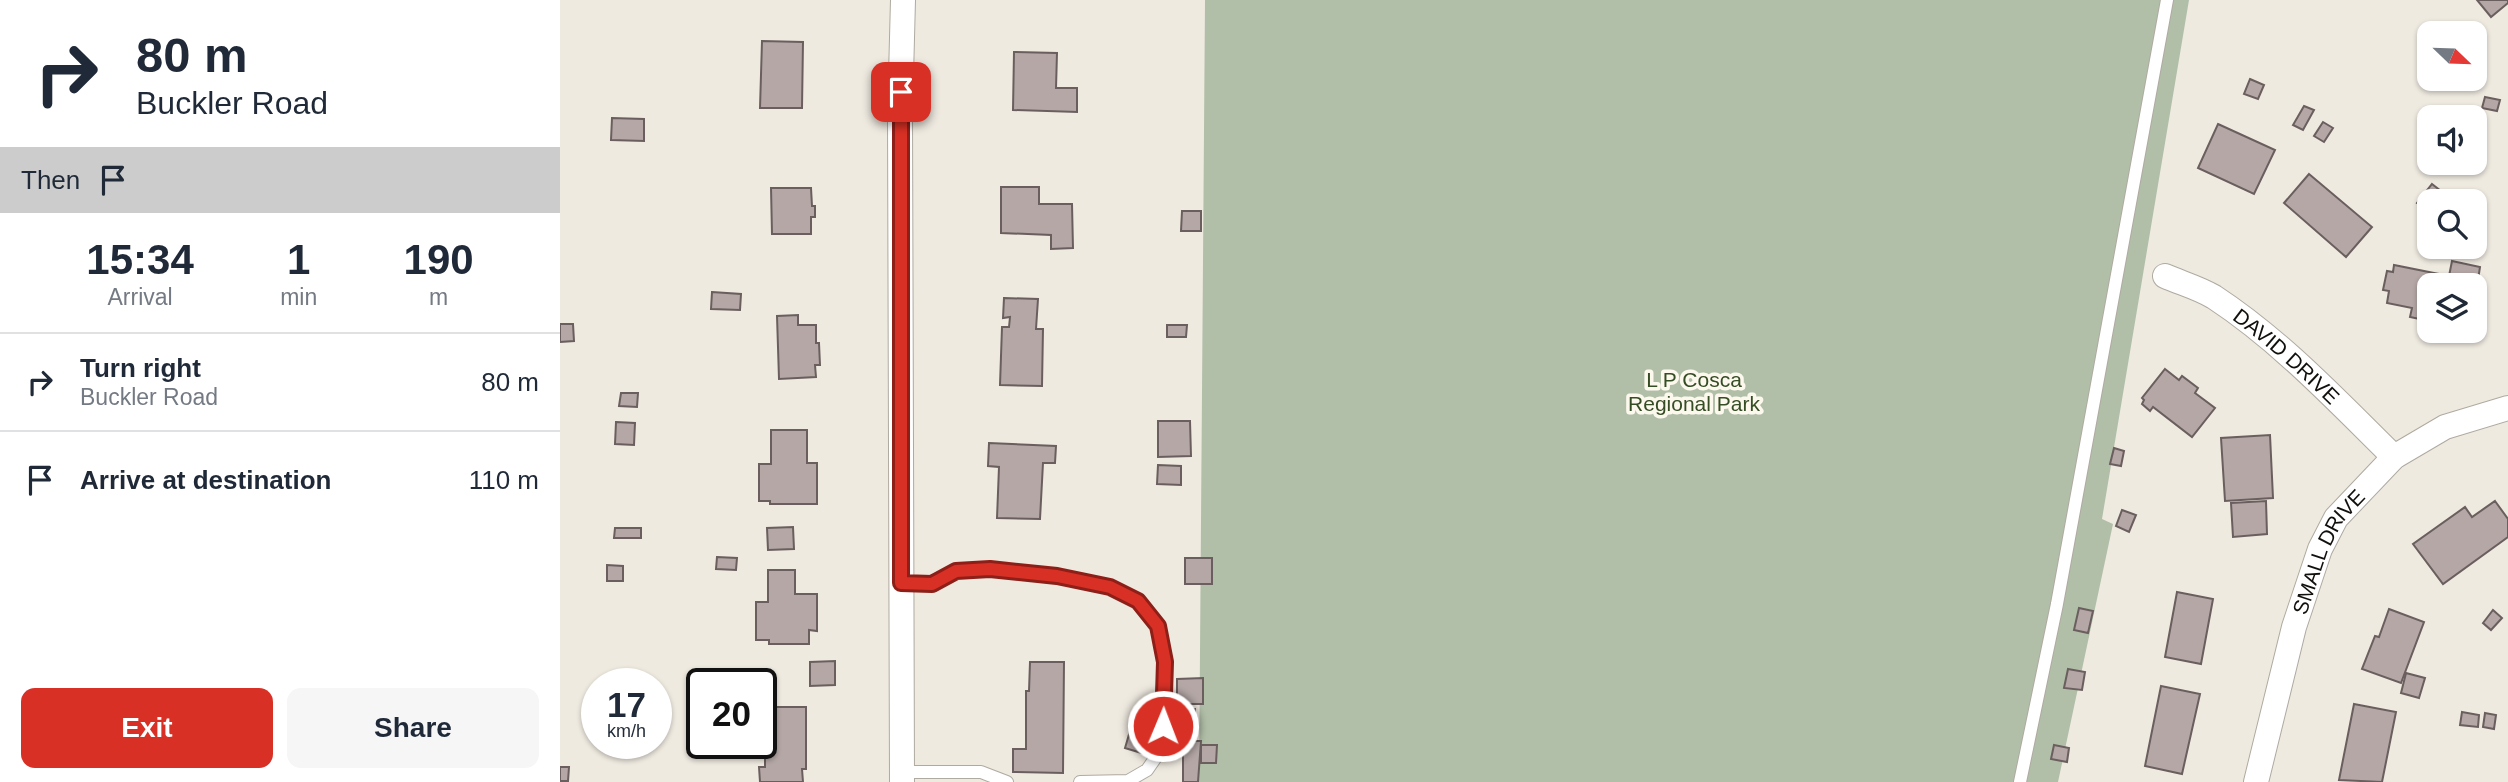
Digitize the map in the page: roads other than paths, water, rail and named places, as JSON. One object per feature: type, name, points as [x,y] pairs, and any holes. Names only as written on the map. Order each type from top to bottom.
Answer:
[{"type":"street","points":[[902,777],[900,114],[903,0]]},
{"type":"street","name":"DAVID DRIVE","points":[[2165,276],[2212,296],[2263,334],[2304,369],[2395,457]]},
{"type":"street","name":"SMALL DRIVE","points":[[2256,782],[2294,627],[2320,549],[2336,518],[2395,457],[2445,427],[2508,408]]},
{"type":"lane","points":[[2020,782],[2057,604],[2167,0]]},
{"type":"lane","points":[[901,583],[932,584],[956,571],[990,569],[1057,576],[1110,587],[1138,601],[1158,626],[1165,662],[1163,747],[1147,770],[1128,781],[1080,782]]},
{"type":"lane","points":[[902,777],[981,772],[1007,782]]},
{"type":"park label","name":"L P Cosca Regional Park","points":[[1694,391]]}]
